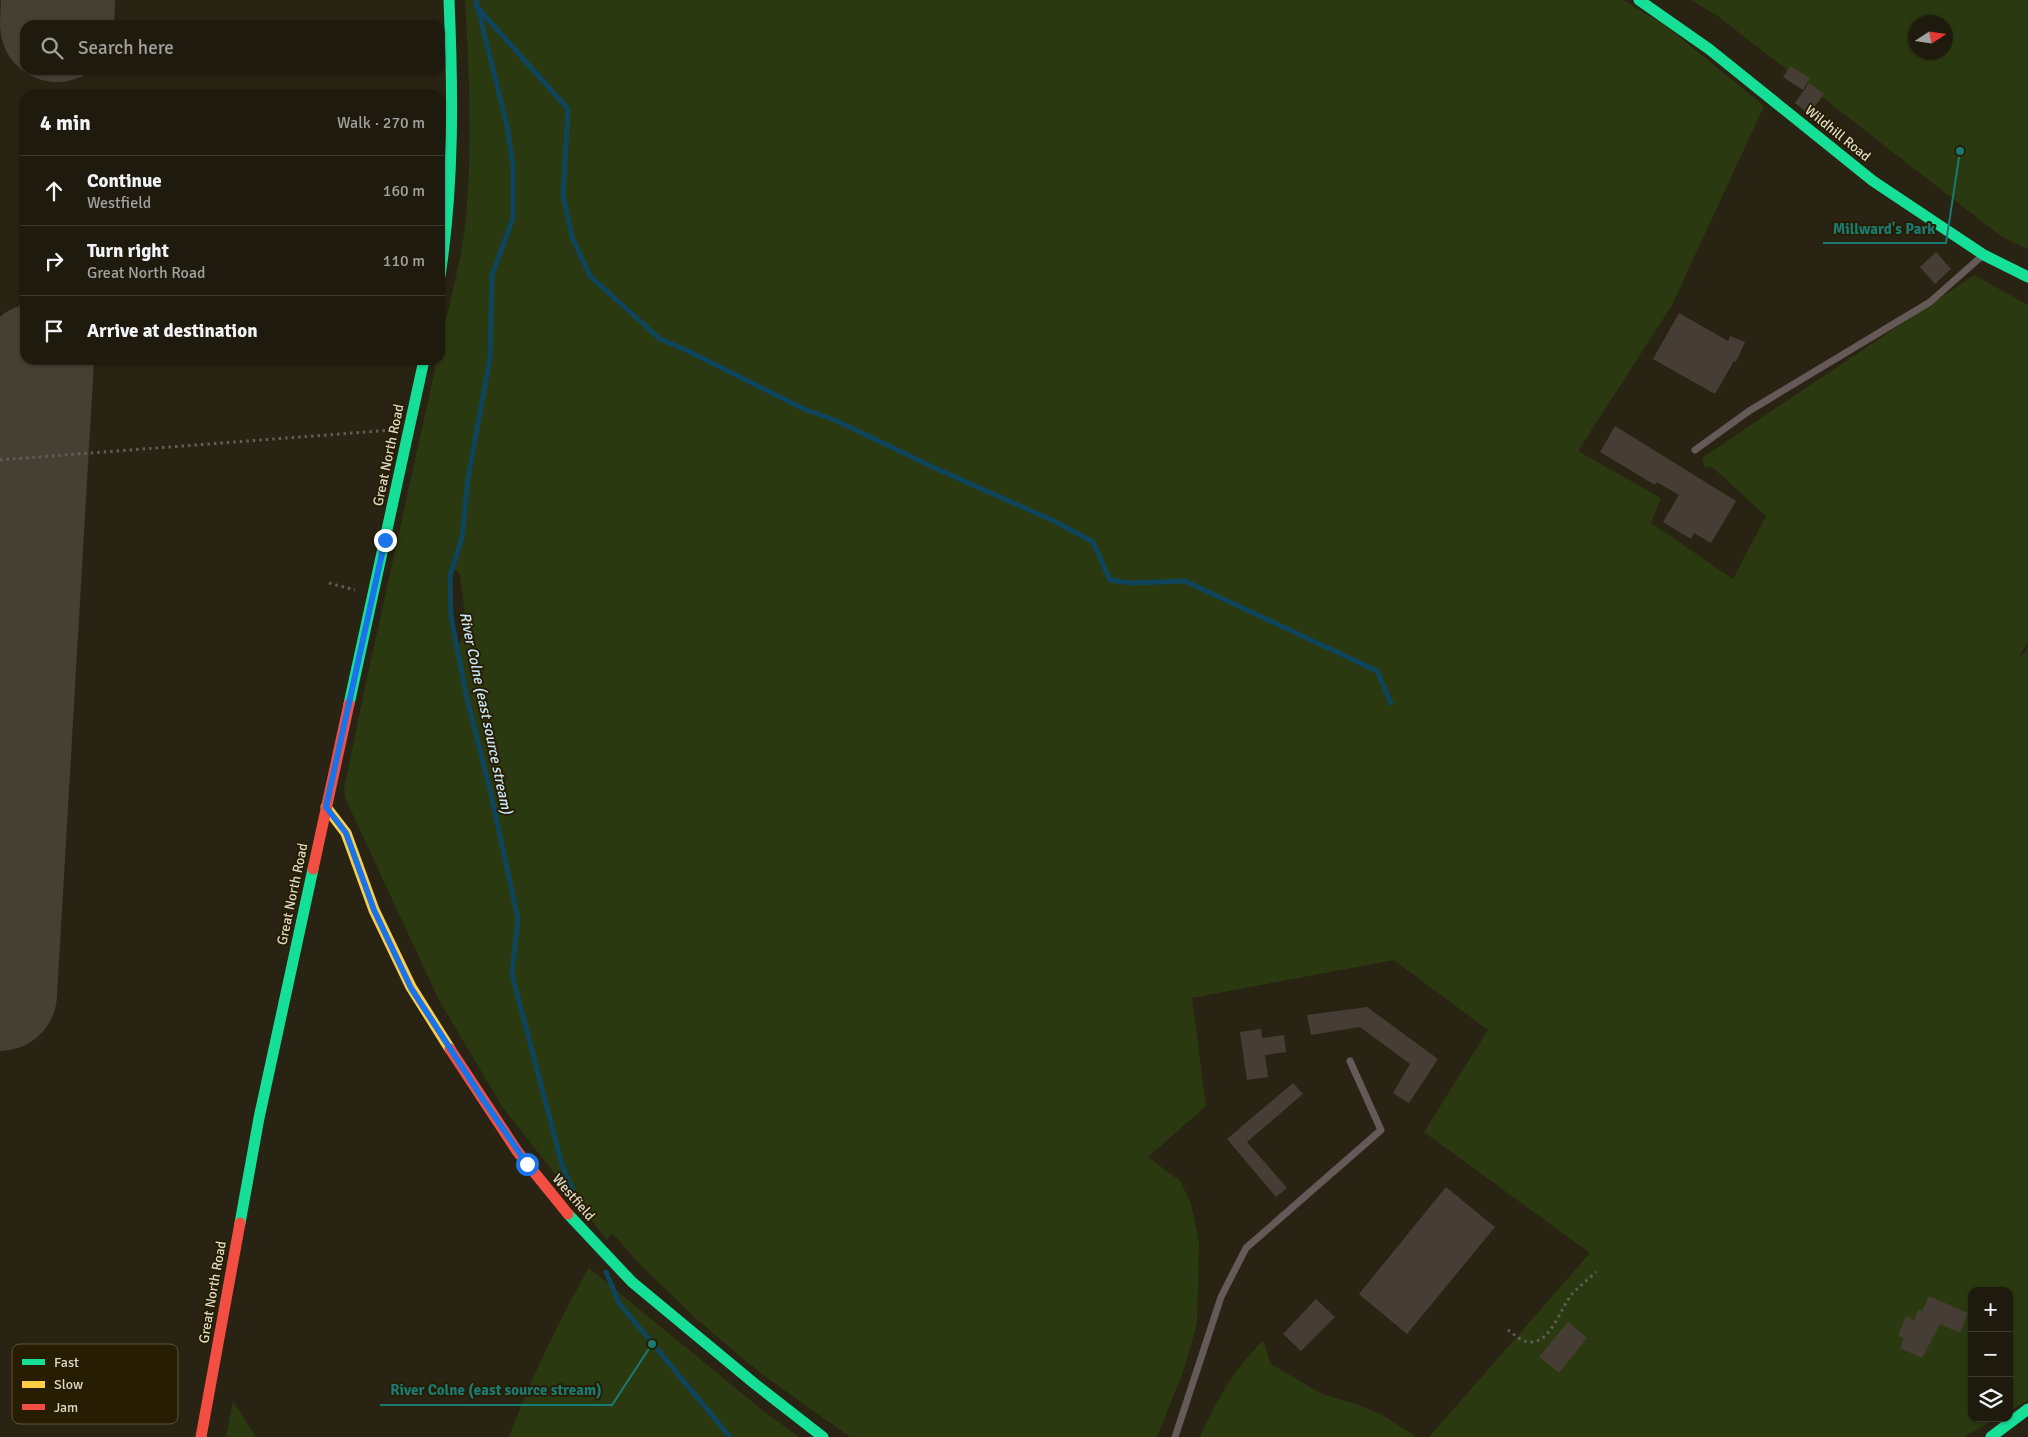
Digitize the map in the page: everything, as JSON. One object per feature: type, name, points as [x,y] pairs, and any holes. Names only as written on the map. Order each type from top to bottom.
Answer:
[{"type":"main road","points":[[445,227],[449,188],[452,101],[449,0]]},
{"type":"main road","name":"Wildhill Road","points":[[1639,0],[1709,49],[1873,181],[1949,233],[2028,277]]},
{"type":"main road","name":"Great North Road","points":[[201,1437],[259,1118],[423,365]]},
{"type":"main road","name":"Westfield","points":[[326,807],[346,833],[374,910],[411,988],[493,1116],[555,1200],[632,1282],[755,1384],[823,1437]]},
{"type":"main road","points":[[1991,1437],[2028,1409]]},
{"type":"lane","points":[[1695,450],[1750,411],[1930,302],[1984,254]]},
{"type":"lane","points":[[1175,1437],[1221,1297],[1246,1248],[1381,1130],[1350,1061]]},
{"type":"path","points":[[0,460],[409,429]]},
{"type":"path","points":[[329,583],[373,594]]},
{"type":"path","points":[[1508,1330],[1523,1341],[1532,1342],[1540,1339],[1553,1326],[1572,1294],[1596,1272]]},
{"type":"green space","points":[[465,0],[1623,0],[1665,25],[1764,106],[1672,305],[1578,451],[1661,498],[1651,523],[1733,579],[1766,516],[1711,466],[1705,468],[1702,458],[1974,275],[2028,305],[2028,642],[2018,658],[2025,653],[2028,646],[2028,1400],[2013,1409],[2013,1287],[1968,1287],[1968,1422],[1990,1422],[1964,1437],[1429,1437],[1590,1253],[1424,1132],[1488,1030],[1394,960],[1192,998],[1206,1106],[1148,1157],[1180,1181],[1191,1203],[1199,1242],[1197,1324],[1183,1372],[1157,1437],[850,1437],[763,1375],[695,1318],[639,1263],[612,1233],[607,1240],[503,1108],[439,1000],[345,798],[344,789],[364,692],[436,365],[445,365],[445,325],[463,241],[467,205],[469,154]],"holes":[[[456,570],[460,574],[467,631],[456,648],[450,619],[449,599],[451,571]]]},
{"type":"green space","points":[[1691,0],[2028,0],[2028,249],[2002,237],[1719,17]]},
{"type":"green space","points":[[589,1268],[761,1409],[799,1437],[509,1437],[546,1351]]},
{"type":"green space","points":[[1263,1340],[1271,1364],[1322,1394],[1362,1406],[1382,1415],[1417,1437],[1200,1437],[1227,1386],[1243,1363]]},
{"type":"green space","points":[[233,1401],[256,1437],[226,1437]]},
{"type":"building","points":[[1790,66],[1810,78],[1803,90],[1783,77]]},
{"type":"building","points":[[1809,83],[1824,94],[1809,114],[1795,103]]},
{"type":"building","points":[[1936,252],[1951,269],[1935,284],[1920,267]]},
{"type":"building","points":[[1679,313],[1728,341],[1730,336],[1745,342],[1736,362],[1734,361],[1715,394],[1653,359]]},
{"type":"building","points":[[1615,426],[1736,501],[1711,543],[1694,533],[1691,539],[1663,522],[1679,495],[1657,482],[1655,485],[1600,452]]},
{"type":"building","points":[[1367,1007],[1438,1059],[1409,1103],[1393,1093],[1410,1064],[1360,1027],[1311,1035],[1307,1015]]},
{"type":"building","points":[[1261,1029],[1262,1038],[1284,1035],[1286,1052],[1265,1055],[1268,1077],[1247,1080],[1240,1032]]},
{"type":"building","points":[[1293,1083],[1303,1094],[1247,1142],[1287,1188],[1276,1197],[1227,1139]]},
{"type":"building","points":[[1446,1187],[1495,1227],[1407,1334],[1359,1294]]},
{"type":"building","points":[[1929,1296],[1968,1313],[1960,1333],[1940,1324],[1922,1358],[1900,1348],[1904,1338],[1898,1336],[1906,1316],[1914,1320],[1918,1310],[1922,1311]]},
{"type":"building","points":[[1316,1299],[1335,1317],[1301,1351],[1283,1334]]},
{"type":"building","points":[[1568,1322],[1587,1338],[1559,1373],[1539,1357]]},
{"type":"waterway","name":"River Colne (east source stream)","points":[[476,0],[507,126],[513,165],[513,218],[492,275],[490,358],[468,478],[462,537],[450,576],[451,616],[466,695],[490,790],[518,919],[512,974],[562,1165],[581,1210]]},
{"type":"waterway","points":[[476,6],[568,109],[563,195],[572,237],[590,276],[660,339],[804,409],[837,421],[937,469],[1054,521],[1093,542],[1110,580],[1132,583],[1185,581],[1377,671],[1391,703]]},
{"type":"waterway","name":"River Colne (east source stream)","points":[[606,1272],[619,1303],[730,1437]]},
{"type":"runway","points":[[57,20],[58,0]]},
{"type":"runway","points":[[0,994],[37,365]]},
{"type":"traffic: fast","points":[[445,242],[451,138],[449,0]]},
{"type":"traffic: fast","points":[[1639,0],[1709,49],[1873,181],[1984,255],[2028,277]]},
{"type":"traffic: fast","points":[[349,704],[423,365]]},
{"type":"traffic: fast","points":[[240,1223],[259,1118],[313,869]]},
{"type":"traffic: fast","points":[[568,1214],[632,1282],[755,1384],[823,1437]]},
{"type":"traffic: fast","points":[[1991,1437],[2028,1409]]},
{"type":"traffic: slow","points":[[326,807],[346,833],[374,910],[411,987],[450,1049]]},
{"type":"traffic: jam","points":[[313,869],[349,704]]},
{"type":"traffic: jam","points":[[450,1049],[517,1151],[568,1214]]},
{"type":"traffic: jam","points":[[201,1437],[240,1223]]},
{"type":"place","name":"Millward's Park","points":[[1960,151]]},
{"type":"place","name":"River Colne (east source stream)","points":[[652,1344]]},
{"type":"route","points":[[385,540],[326,807],[346,833],[374,910],[411,988],[527,1164]]}]
